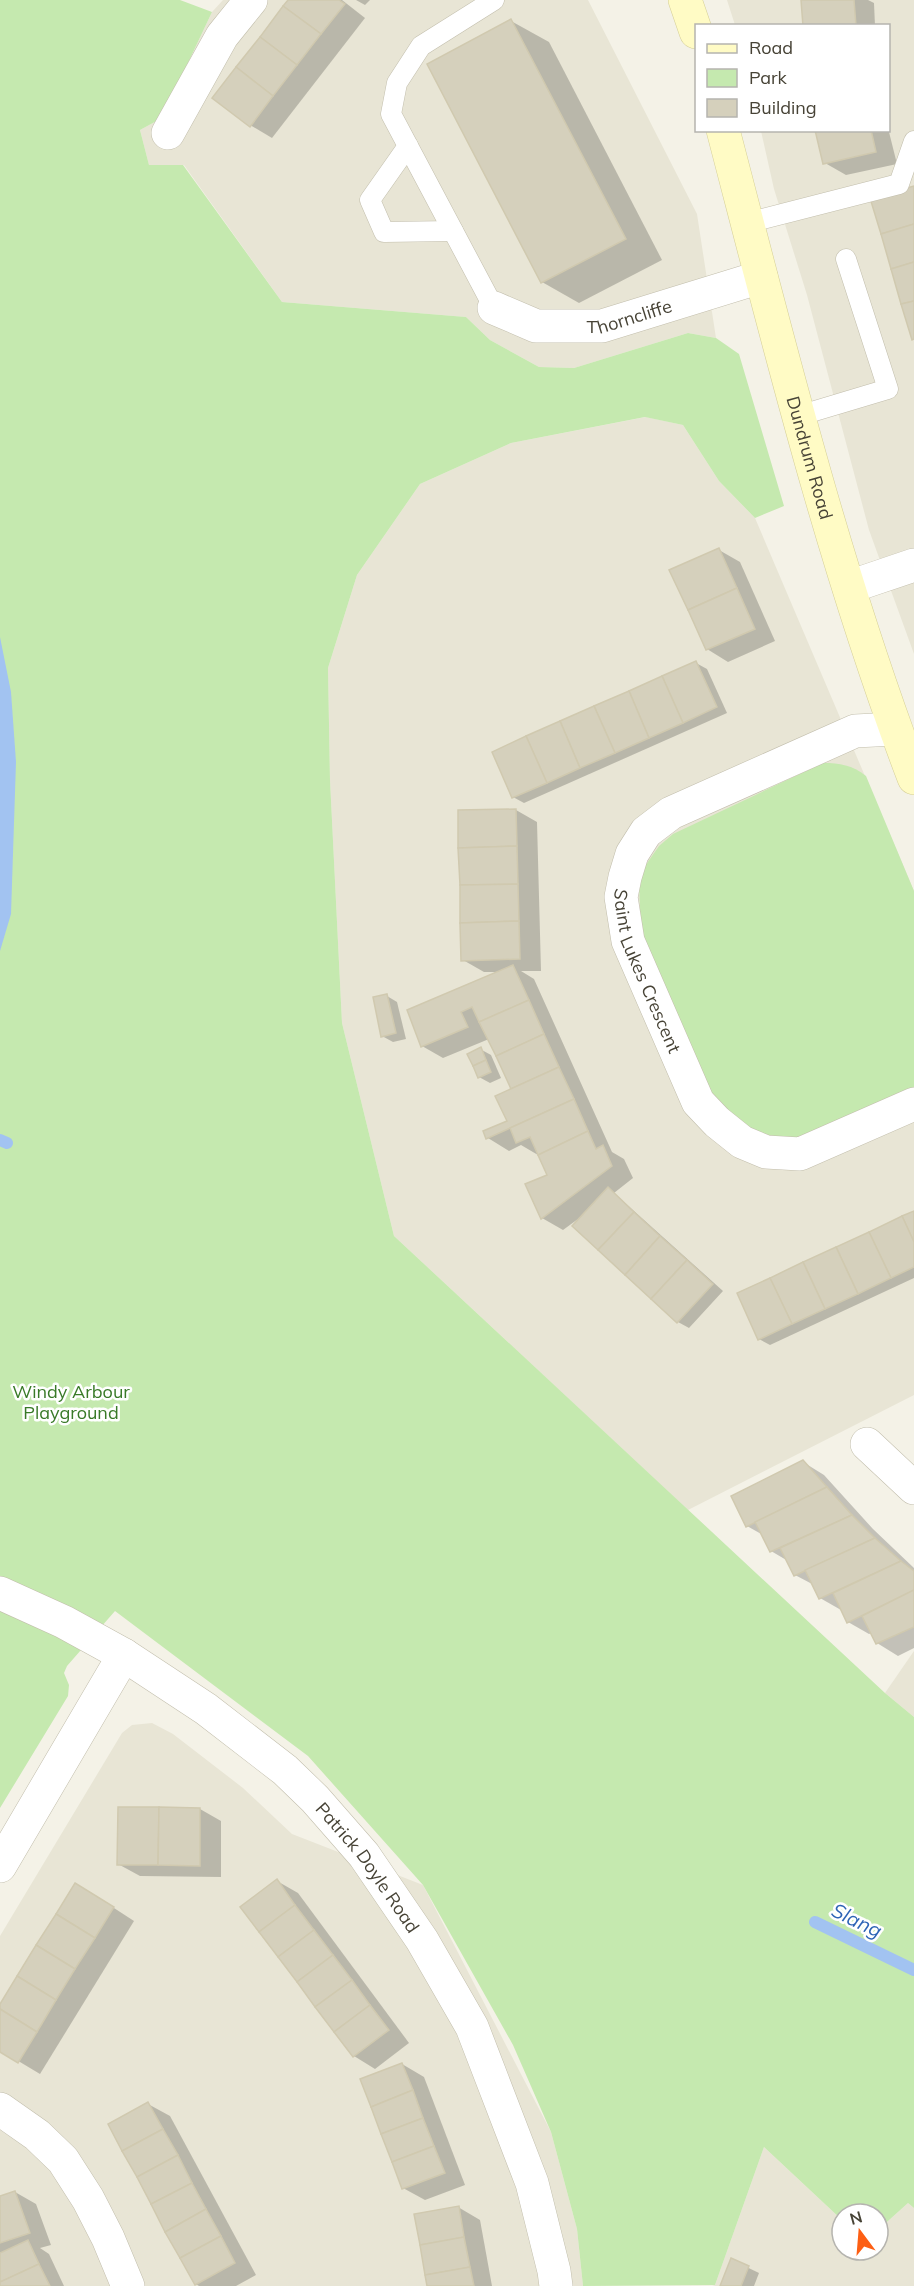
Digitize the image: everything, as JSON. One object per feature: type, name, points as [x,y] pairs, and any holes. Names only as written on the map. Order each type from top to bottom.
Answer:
[{"type":"main road","points":[[686,0],[695,29]]},
{"type":"main road","name":"Dundrum Road","points":[[724,132],[798,416],[849,587],[895,729],[914,778]]},
{"type":"street","points":[[168,133],[222,36],[250,0]]},
{"type":"street","name":"Thorncliffe","points":[[494,308],[536,326],[602,326],[761,277]]},
{"type":"street","points":[[849,587],[914,565]]},
{"type":"street","name":"Saint Lukes Crescent","points":[[895,729],[855,731],[671,813],[646,832],[632,854],[621,897],[628,941],[698,1102],[742,1143],[766,1152],[800,1154],[914,1104]]},
{"type":"street","points":[[867,1443],[914,1488]]},
{"type":"street","name":"Patrick Doyle Road","points":[[0,1593],[64,1622],[123,1655],[206,1708],[285,1770],[315,1799],[364,1855],[422,1940],[472,2027],[532,2183],[556,2286]]},
{"type":"street","points":[[0,1866],[123,1655]]},
{"type":"street","points":[[0,2109],[37,2135],[63,2160],[88,2199],[108,2238],[128,2286]]},
{"type":"lane","points":[[494,0],[421,46],[397,83],[391,114],[494,308]]},
{"type":"lane","points":[[747,223],[899,184],[914,141]]},
{"type":"lane","points":[[408,146],[370,200],[384,232],[453,231]]},
{"type":"lane","points":[[798,416],[888,389],[846,259]]},
{"type":"shaded area","points":[[223,0],[588,0],[697,214],[716,338],[688,333],[574,368],[539,367],[490,340],[466,317],[282,302],[184,165],[149,165],[140,130],[162,118],[212,12]]},
{"type":"shaded area","points":[[727,0],[914,0],[914,654],[869,530],[807,295],[774,189],[761,132],[890,132],[890,24],[735,24]]},
{"type":"shaded area","points":[[646,417],[683,425],[719,481],[755,518],[914,891],[914,1395],[688,1510],[394,1236],[342,1023],[330,780],[328,668],[357,575],[420,484],[511,443]]},
{"type":"shaded area","points":[[914,1651],[914,1717],[885,1693]]},
{"type":"shaded area","points":[[152,1723],[173,1734],[243,1788],[292,1834],[423,1885],[551,2132],[577,2229],[583,2286],[0,2286],[0,1936],[122,1733],[132,1725]]},
{"type":"shaded area","points":[[764,2147],[830,2209],[830,2262],[890,2262],[890,2219],[908,2203],[914,2208],[914,2286],[712,2286],[715,2285]]},
{"type":"green space","name":"Windy Arbour Playground","points":[[0,0],[180,0],[212,12],[162,118],[140,130],[149,165],[183,165],[282,302],[466,317],[490,340],[539,367],[574,368],[688,333],[716,338],[739,354],[784,506],[755,518],[719,481],[683,425],[645,417],[511,443],[420,484],[357,575],[328,668],[330,780],[342,1023],[394,1236],[885,1693],[914,1717],[914,2208],[908,2203],[890,2219],[890,2202],[830,2202],[830,2209],[764,2147],[715,2285],[583,2286],[577,2229],[551,2132],[513,2045],[423,1885],[308,1756],[115,1611],[67,1666],[64,1673],[69,1685],[68,1696],[0,1808]]},
{"type":"green space","points":[[823,763],[846,765],[866,776],[914,891],[914,1089],[798,1140],[760,1135],[733,1116],[709,1090],[641,933],[639,884],[645,866],[659,846],[673,834]]},
{"type":"water","points":[[0,637],[11,692],[16,762],[11,914],[0,951]]},
{"type":"building","points":[[288,0],[339,0],[345,4],[321,34],[283,6]]},
{"type":"building","points":[[801,0],[854,0],[856,24],[803,24]]},
{"type":"building","points":[[283,6],[321,34],[297,65],[260,37]]},
{"type":"building","points":[[511,19],[626,239],[541,283],[427,64]]},
{"type":"building","points":[[260,37],[297,65],[273,96],[236,67]]},
{"type":"building","points":[[236,67],[273,96],[250,127],[212,98]]},
{"type":"building","points":[[815,132],[871,132],[876,152],[823,164]]},
{"type":"building","points":[[914,186],[914,224],[881,234],[870,198]]},
{"type":"building","points":[[914,224],[914,262],[891,269],[881,234]]},
{"type":"building","points":[[914,262],[914,301],[901,304],[891,269]]},
{"type":"building","points":[[914,301],[914,339],[912,340],[901,304]]},
{"type":"building","points":[[719,548],[737,588],[688,610],[669,570]]},
{"type":"building","points":[[737,588],[755,629],[706,650],[688,610]]},
{"type":"building","points":[[696,661],[717,707],[683,723],[662,676]]},
{"type":"building","points":[[662,676],[683,723],[649,738],[629,691]]},
{"type":"building","points":[[629,691],[649,738],[615,753],[594,706]]},
{"type":"building","points":[[594,706],[615,753],[580,768],[560,721]]},
{"type":"building","points":[[560,721],[580,768],[547,783],[526,736]]},
{"type":"building","points":[[526,736],[547,783],[512,798],[492,752]]},
{"type":"building","points":[[516,809],[517,846],[458,848],[458,810]]},
{"type":"building","points":[[517,846],[518,884],[460,885],[458,848]]},
{"type":"building","points":[[518,884],[519,921],[460,923],[460,885]]},
{"type":"building","points":[[519,921],[520,959],[461,961],[460,923]]},
{"type":"building","points":[[513,965],[529,1000],[479,1022],[472,1007],[461,1012],[468,1027],[421,1047],[407,1010]]},
{"type":"building","points":[[387,994],[396,1033],[381,1037],[373,997]]},
{"type":"building","points":[[529,1000],[544,1034],[496,1056],[479,1022]]},
{"type":"building","points":[[544,1034],[559,1067],[511,1089],[496,1056]]},
{"type":"building","points":[[481,1047],[486,1060],[473,1066],[467,1054]]},
{"type":"building","points":[[486,1060],[491,1072],[478,1078],[473,1066]]},
{"type":"building","points":[[559,1067],[574,1099],[486,1139],[483,1131],[507,1121],[495,1096]]},
{"type":"building","points":[[574,1099],[588,1131],[538,1155],[530,1137],[516,1143],[510,1128]]},
{"type":"building","points":[[588,1131],[596,1149],[603,1145],[612,1166],[541,1219],[525,1184],[547,1175],[538,1155]]},
{"type":"building","points":[[608,1187],[634,1212],[598,1250],[572,1226]]},
{"type":"building","points":[[914,1211],[914,1242],[902,1216]]},
{"type":"building","points":[[634,1212],[660,1236],[625,1275],[598,1250]]},
{"type":"building","points":[[902,1216],[914,1242],[914,1267],[891,1278],[869,1232]]},
{"type":"building","points":[[869,1232],[891,1278],[858,1294],[836,1247]]},
{"type":"building","points":[[660,1236],[687,1260],[651,1299],[625,1275]]},
{"type":"building","points":[[836,1247],[858,1294],[825,1309],[803,1262]]},
{"type":"building","points":[[687,1260],[713,1284],[677,1323],[651,1299]]},
{"type":"building","points":[[803,1262],[825,1309],[792,1324],[770,1278]]},
{"type":"building","points":[[770,1278],[792,1324],[758,1340],[737,1293]]},
{"type":"building","points":[[803,1460],[827,1487],[746,1527],[731,1496]]},
{"type":"building","points":[[827,1487],[852,1515],[770,1552],[755,1522]]},
{"type":"building","points":[[852,1515],[875,1538],[794,1576],[780,1548]]},
{"type":"building","points":[[875,1538],[901,1561],[819,1599],[805,1570]]},
{"type":"building","points":[[901,1561],[914,1571],[914,1590],[847,1623],[833,1593]]},
{"type":"building","points":[[914,1590],[914,1627],[876,1644],[862,1616]]},
{"type":"building","points":[[118,1807],[159,1807],[158,1865],[117,1865]]},
{"type":"building","points":[[159,1807],[200,1808],[200,1866],[158,1865]]},
{"type":"building","points":[[277,1879],[295,1905],[259,1932],[240,1907]]},
{"type":"building","points":[[75,1883],[114,1907],[95,1938],[56,1914]]},
{"type":"building","points":[[295,1905],[314,1930],[278,1957],[259,1932]]},
{"type":"building","points":[[56,1914],[95,1938],[75,1969],[36,1945]]},
{"type":"building","points":[[314,1930],[333,1955],[297,1982],[278,1957]]},
{"type":"building","points":[[36,1945],[75,1969],[56,2000],[17,1976]]},
{"type":"building","points":[[333,1955],[352,1980],[315,2007],[297,1982]]},
{"type":"building","points":[[17,1976],[56,2000],[37,2032],[0,2009],[0,2004]]},
{"type":"building","points":[[352,1980],[370,2005],[334,2032],[315,2007]]},
{"type":"building","points":[[370,2005],[389,2030],[353,2057],[334,2032]]},
{"type":"building","points":[[0,2009],[37,2032],[18,2063],[0,2052]]},
{"type":"building","points":[[402,2063],[413,2090],[371,2107],[360,2079]]},
{"type":"building","points":[[413,2090],[423,2118],[381,2134],[371,2107]]},
{"type":"building","points":[[148,2102],[163,2129],[122,2151],[108,2124]]},
{"type":"building","points":[[423,2118],[434,2146],[392,2162],[381,2134]]},
{"type":"building","points":[[163,2129],[178,2155],[137,2177],[122,2151]]},
{"type":"building","points":[[434,2146],[445,2173],[402,2189],[392,2162]]},
{"type":"building","points":[[178,2155],[192,2183],[151,2204],[137,2177]]},
{"type":"building","points":[[192,2183],[206,2209],[165,2232],[151,2204]]},
{"type":"building","points":[[15,2191],[30,2233],[0,2243],[0,2196]]},
{"type":"building","points":[[459,2206],[464,2237],[420,2245],[414,2214]]},
{"type":"building","points":[[206,2209],[221,2236],[180,2258],[165,2232]]},
{"type":"building","points":[[221,2236],[235,2263],[195,2285],[180,2258]]},
{"type":"building","points":[[464,2237],[470,2267],[425,2275],[420,2245]]},
{"type":"building","points":[[28,2240],[39,2264],[0,2282],[0,2253]]},
{"type":"building","points":[[731,2258],[749,2266],[741,2286],[720,2286]]},
{"type":"building","points":[[39,2264],[50,2286],[0,2286],[0,2282]]},
{"type":"building","points":[[470,2267],[474,2286],[427,2286],[425,2275]]},
{"type":"waterway","name":"Slang","points":[[0,1140],[7,1143]]},
{"type":"waterway","name":"Slang","points":[[815,1922],[914,1970]]}]
